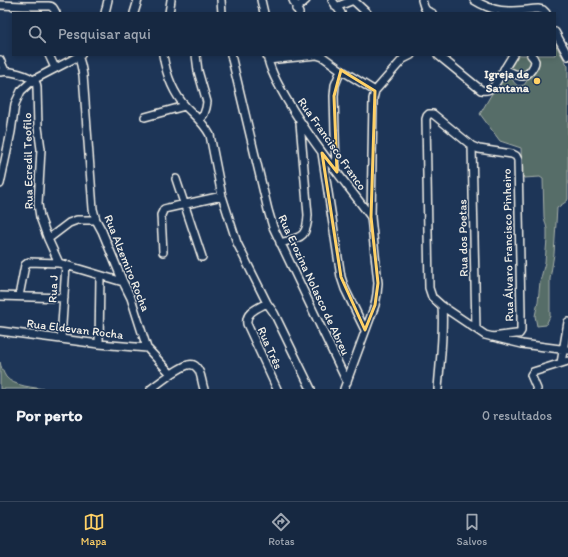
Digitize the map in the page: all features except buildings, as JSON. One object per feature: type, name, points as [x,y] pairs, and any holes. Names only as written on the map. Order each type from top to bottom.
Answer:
[{"type":"street","points":[[105,12],[108,0]]},
{"type":"street","points":[[134,12],[138,0]]},
{"type":"street","points":[[168,12],[171,0]]},
{"type":"street","points":[[221,0],[222,12]]},
{"type":"street","points":[[261,0],[264,12]]},
{"type":"street","points":[[292,0],[298,11],[306,0]]},
{"type":"street","points":[[332,0],[339,10],[351,1],[354,1],[366,12]]},
{"type":"street","points":[[422,0],[425,10],[428,12]]},
{"type":"street","points":[[474,0],[484,6],[498,11],[538,9],[545,12]]},
{"type":"street","points":[[0,5],[29,10],[51,6],[55,11]]},
{"type":"street","points":[[556,34],[568,56]]},
{"type":"street","points":[[49,56],[55,68]]},
{"type":"street","points":[[0,184],[11,132],[15,104],[21,91],[33,80],[78,56]]},
{"type":"street","name":"Rua Alzemiro Rocha","points":[[80,56],[96,220],[131,298],[147,348],[171,374]]},
{"type":"street","points":[[164,56],[165,66],[177,94],[185,106],[200,120],[210,135],[222,196],[237,243],[267,303],[274,313],[311,389]]},
{"type":"street","points":[[196,56],[198,71],[207,102],[204,114],[200,120]]},
{"type":"street","name":"Rua Erozina Nolasco de Abreu","points":[[231,56],[273,227],[345,386]]},
{"type":"street","points":[[268,57],[292,56]]},
{"type":"street","points":[[320,56],[375,91]]},
{"type":"street","points":[[439,56],[481,90],[486,91],[490,90],[494,86],[512,56]]},
{"type":"street","points":[[504,69],[518,75],[526,75],[529,73],[535,62],[532,56]]},
{"type":"street","name":"Rua Francisco Franco","points":[[268,57],[275,78],[300,122],[371,217]]},
{"type":"street","points":[[345,386],[377,294],[378,283],[371,217],[373,100],[375,91],[402,57]]},
{"type":"street","points":[[0,60],[2,72],[14,72],[33,80]]},
{"type":"street","points":[[336,170],[334,96],[341,70]]},
{"type":"street","name":"Rua Ecredil Teofilo","points":[[33,80],[36,83],[37,88],[40,149],[38,204],[40,217],[48,239],[62,264]]},
{"type":"street","points":[[145,117],[185,106]]},
{"type":"street","points":[[472,146],[432,114],[427,116],[429,288],[432,297],[442,306],[485,335],[522,344],[565,350]]},
{"type":"street","points":[[280,243],[299,238],[305,234],[308,226],[300,122]]},
{"type":"street","name":"Rua Álvaro Francisco Pinheiro","points":[[472,146],[479,149],[512,154],[516,156],[518,160],[521,305],[520,331],[519,334],[492,337]]},
{"type":"street","name":"Rua dos Poetas","points":[[472,146],[476,329]]},
{"type":"street","points":[[322,153],[341,277],[345,289],[365,330]]},
{"type":"street","points":[[176,179],[202,257]]},
{"type":"street","points":[[163,252],[161,228],[162,212],[164,209],[222,196]]},
{"type":"street","points":[[48,239],[69,223],[77,220],[96,220]]},
{"type":"street","points":[[19,296],[25,265],[28,262],[62,264],[124,282]]},
{"type":"street","name":"Rua J","points":[[62,264],[64,298],[62,339]]},
{"type":"street","points":[[99,344],[100,276]]},
{"type":"street","points":[[0,296],[64,298]]},
{"type":"street","name":"Rua Três","points":[[267,303],[251,312],[246,319],[276,389]]},
{"type":"street","points":[[438,389],[443,336],[442,306]]},
{"type":"street","points":[[537,389],[531,375],[533,372],[564,362],[568,322]]},
{"type":"street","name":"Rua Eldevan Rocha","points":[[0,331],[99,344],[147,348]]},
{"type":"street","points":[[150,389],[171,374],[188,365],[193,365],[199,369],[204,389]]},
{"type":"highlighted area","points":[[341,70],[375,91],[371,217],[378,283],[375,305],[365,330],[341,277],[322,153],[337,172],[334,96]]},
{"type":"green space","points":[[556,46],[568,66],[568,199],[557,208],[554,254],[550,279],[550,316],[546,325],[537,326],[535,316],[540,282],[545,262],[547,239],[547,229],[544,217],[543,179],[540,177],[524,178],[522,174],[521,148],[500,141],[480,114],[502,76],[506,75],[510,77],[518,86],[524,85],[538,65],[536,56],[556,56]]},
{"type":"green space","points":[[515,56],[528,56],[531,61],[530,68],[521,74],[507,69]]},
{"type":"green space","points":[[0,362],[6,377],[14,383],[46,389],[0,389]]},
{"type":"place","name":"Igreja de Santana","points":[[537,81]]}]
